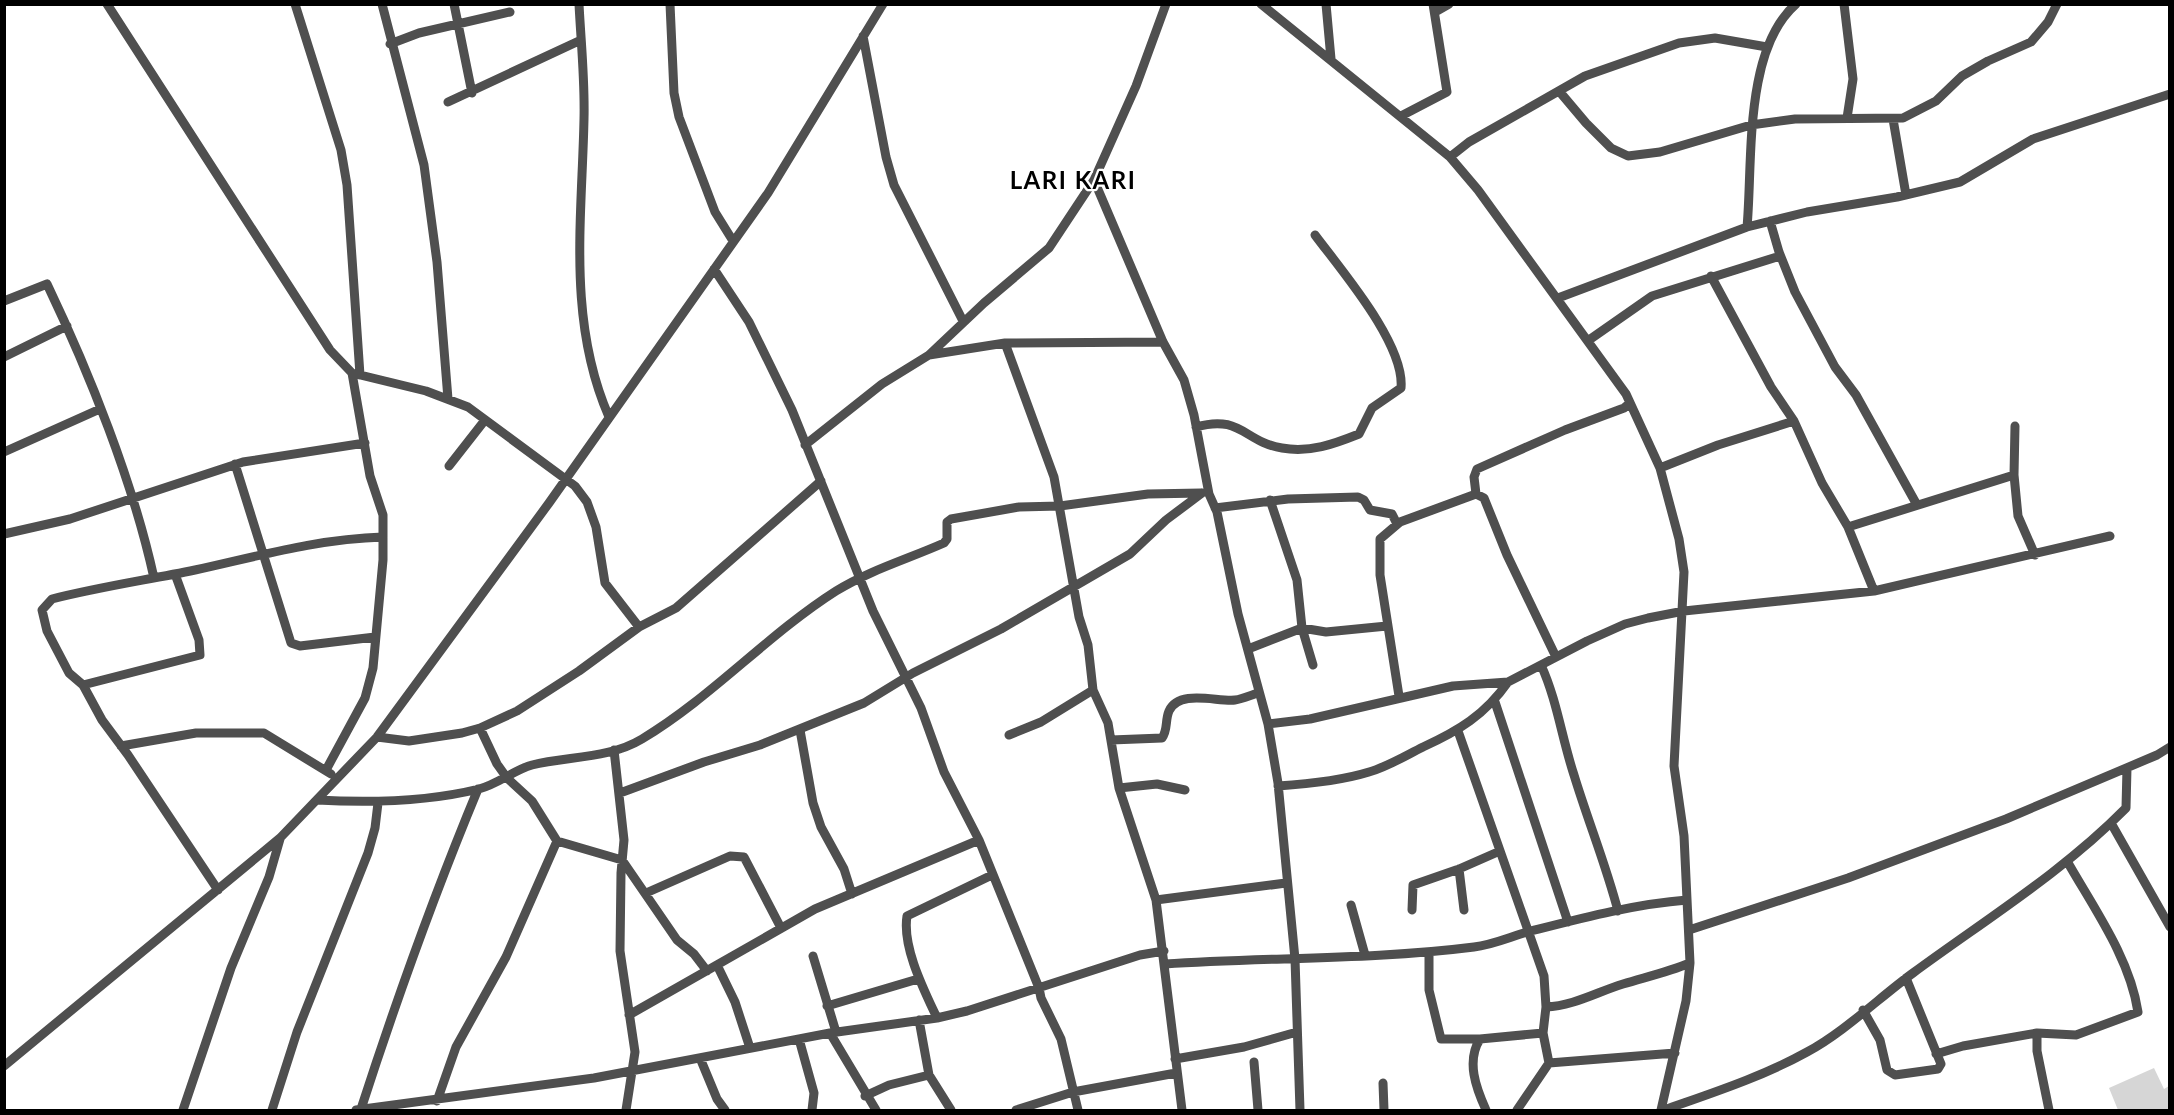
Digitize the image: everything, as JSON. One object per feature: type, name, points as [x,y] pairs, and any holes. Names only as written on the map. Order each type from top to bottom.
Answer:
[{"type":"street","points":[[107,4],[330,350],[356,374],[426,391],[468,407],[575,486],[587,502],[596,527],[605,583],[639,627]]},
{"type":"street","points":[[295,4],[341,150],[347,184],[356,374],[370,476],[383,515],[373,668],[365,698],[326,770]]},
{"type":"street","points":[[382,4],[390,44],[424,165],[437,262],[448,399]]},
{"type":"street","points":[[454,4],[472,93]]},
{"type":"street","points":[[579,4],[584,120],[579,210],[579,272],[583,322],[598,393],[609,417]]},
{"type":"street","points":[[670,4],[674,93],[680,117],[715,212],[734,241]]},
{"type":"street","points":[[4,1066],[280,838],[377,737],[565,479],[768,193],[883,4]]},
{"type":"street","points":[[804,445],[882,384],[929,355],[963,321],[1049,248],[1094,180],[1136,86],[1166,4]]},
{"type":"street","points":[[1261,4],[1450,157],[1478,190],[1589,340],[1630,403],[1660,468],[1679,539],[1684,572],[1684,611],[1674,729],[1674,766],[1684,836],[1690,963],[1686,1001],[1662,1110]]},
{"type":"street","points":[[1326,4],[1331,59]]},
{"type":"street","points":[[1401,116],[1447,92],[1434,8],[1449,4]]},
{"type":"street","points":[[1747,227],[1752,109],[1767,47],[1796,4]]},
{"type":"street","points":[[1844,4],[1853,79],[1847,118]]},
{"type":"street","points":[[1559,91],[1611,148],[1628,156],[1660,152],[1751,125],[1795,119],[1893,119],[1919,111],[1936,100],[1962,76],[1988,61],[2031,42],[2048,22],[2057,4]]},
{"type":"street","points":[[390,44],[457,23],[510,12]]},
{"type":"street","points":[[863,36],[886,157],[894,185],[963,321]]},
{"type":"street","points":[[1450,157],[1469,142],[1585,76],[1679,44],[1715,38],[1767,47]]},
{"type":"street","points":[[448,102],[472,93],[550,52],[581,40]]},
{"type":"street","points":[[1558,298],[1747,227],[1807,212],[1906,195],[1960,182],[2033,139],[2169,94]]},
{"type":"street","points":[[1893,119],[1906,195]]},
{"type":"street","points":[[1094,180],[1163,342],[1184,380],[1196,427],[1205,494],[1215,507],[1238,614],[1268,724],[1278,786],[1295,959],[1300,1110]]},
{"type":"street","points":[[1770,221],[1780,256],[1795,292],[1835,367],[1856,395],[1917,505]]},
{"type":"street","points":[[1196,427],[1221,422],[1234,425],[1251,436],[1281,448],[1308,450],[1359,434],[1371,408],[1401,388],[1402,381],[1390,344],[1375,317],[1315,235]]},
{"type":"street","points":[[1589,340],[1652,296],[1780,256]]},
{"type":"street","points":[[714,269],[749,322],[792,410],[858,578],[921,708],[959,805],[979,840],[1040,988],[1041,998],[1061,1040],[1078,1110]]},
{"type":"street","points":[[1711,276],[1766,378],[1794,421],[1822,483],[1848,527],[1874,591]]},
{"type":"street","points":[[4,301],[46,284],[67,326],[100,409],[132,499],[154,578]]},
{"type":"street","points":[[4,357],[67,326]]},
{"type":"street","points":[[929,355],[1005,343],[1163,342]]},
{"type":"street","points":[[1005,343],[1020,390],[1051,468],[1060,506],[1079,617],[1088,645],[1093,690],[1108,723],[1119,788],[1156,900],[1182,1110]]},
{"type":"street","points":[[1476,494],[1474,477],[1477,469],[1565,430],[1624,408],[1630,403]]},
{"type":"street","points":[[4,452],[100,409]]},
{"type":"street","points":[[449,466],[485,420]]},
{"type":"street","points":[[1660,468],[1718,445],[1794,421]]},
{"type":"street","points":[[2015,426],[2014,475],[2018,516],[2035,555]]},
{"type":"street","points":[[4,534],[70,519],[236,464],[364,443]]},
{"type":"street","points":[[236,464],[291,643],[300,646],[375,637]]},
{"type":"street","points":[[1848,527],[2014,475]]},
{"type":"street","points":[[377,737],[409,741],[480,728],[517,711],[579,671],[639,627],[676,608],[821,481]]},
{"type":"street","points":[[316,800],[378,803],[477,789],[507,778],[530,766],[615,750],[640,740],[694,702],[776,634],[858,578],[944,543],[947,538],[947,522],[951,519],[1019,507],[1060,506],[1148,494],[1205,494]]},
{"type":"street","points":[[620,794],[800,730],[864,703],[1130,554],[1166,520],[1205,494]]},
{"type":"street","points":[[1399,696],[1380,575],[1380,539],[1397,524],[1476,494],[1484,498],[1507,555],[1556,657]]},
{"type":"street","points":[[1215,507],[1270,500],[1358,497],[1370,510],[1392,514],[1397,524]]},
{"type":"street","points":[[1270,500],[1297,580],[1302,628],[1313,665]]},
{"type":"street","points":[[1268,724],[1310,719],[1399,696],[1453,686],[1509,682],[1625,624],[1684,611],[1874,591],[2110,536]]},
{"type":"street","points":[[218,890],[122,746],[102,720],[83,685],[69,673],[46,631],[42,610],[52,599],[175,574],[264,554],[275,549],[346,538],[383,537]]},
{"type":"street","points":[[83,685],[200,655],[199,640],[175,574]]},
{"type":"street","points":[[1248,649],[1302,628],[1326,632],[1388,626]]},
{"type":"street","points":[[1541,665],[1550,685],[1574,776],[1609,876],[1618,911]]},
{"type":"street","points":[[1278,786],[1307,784],[1370,772],[1458,731],[1495,702],[1509,682]]},
{"type":"street","points":[[1009,735],[1041,722],[1093,690]]},
{"type":"street","points":[[1111,740],[1162,738],[1166,733],[1169,711],[1176,703],[1185,699],[1235,700],[1258,693]]},
{"type":"street","points":[[1495,702],[1568,922]]},
{"type":"street","points":[[480,728],[507,778],[532,801],[557,841],[622,860],[677,940],[694,954],[707,971]]},
{"type":"street","points":[[800,730],[813,803],[821,827],[844,868],[852,894]]},
{"type":"street","points":[[1458,731],[1544,976],[1546,1006],[1543,1033],[1549,1063],[1518,1110]]},
{"type":"street","points":[[122,746],[196,733],[264,733],[337,778]]},
{"type":"street","points":[[1689,930],[1848,878],[2006,819],[2127,768],[2169,747]]},
{"type":"street","points":[[615,750],[624,840],[620,951],[635,1052],[629,1107]]},
{"type":"street","points":[[1662,1110],[1771,1071],[1810,1051],[2067,861],[2111,823],[2126,808],[2127,768]]},
{"type":"street","points":[[1119,788],[1156,784],[1185,790]]},
{"type":"street","points":[[477,789],[397,997],[358,1110],[419,1107],[437,1101],[633,1071],[833,1033],[937,1017],[967,1011],[1140,955],[1164,951]]},
{"type":"street","points":[[272,1110],[297,1032],[368,854],[375,828],[378,803]]},
{"type":"street","points":[[2111,823],[2169,927]]},
{"type":"street","points":[[183,1110],[231,968],[269,877],[280,838]]},
{"type":"street","points":[[630,1015],[814,909],[979,840]]},
{"type":"street","points":[[437,1101],[456,1047],[506,957],[557,841]]},
{"type":"street","points":[[1412,910],[1413,885],[1459,869],[1500,850]]},
{"type":"street","points":[[646,893],[730,856],[744,857],[781,928]]},
{"type":"street","points":[[1936,1054],[1962,1046],[2037,1034],[2076,1035],[2138,1012],[2134,992],[2113,942],[2067,861]]},
{"type":"street","points":[[1459,869],[1464,910]]},
{"type":"street","points":[[937,1017],[918,979],[905,925],[907,916],[992,875]]},
{"type":"street","points":[[1156,900],[1286,883]]},
{"type":"street","points":[[1165,964],[1233,959],[1295,959],[1429,952],[1477,947],[1568,922],[1687,900]]},
{"type":"street","points":[[1351,905],[1365,955]]},
{"type":"street","points":[[1429,952],[1429,990],[1439,1037],[1445,1040],[1480,1039],[1543,1033]]},
{"type":"street","points":[[813,956],[833,1033],[866,1096],[876,1110]]},
{"type":"street","points":[[1546,1006],[1560,1006],[1623,984],[1663,975],[1690,963]]},
{"type":"street","points":[[717,965],[735,1002],[750,1048]]},
{"type":"street","points":[[1863,1010],[1880,1041],[1887,1070],[1895,1075],[1938,1069],[1941,1064],[1906,978]]},
{"type":"street","points":[[827,1006],[918,979]]},
{"type":"street","points":[[919,1020],[929,1076],[951,1110]]},
{"type":"street","points":[[1175,1059],[1244,1047],[1297,1032]]},
{"type":"street","points":[[2037,1034],[2037,1051],[2047,1110]]},
{"type":"street","points":[[1480,1039],[1473,1051],[1472,1063],[1486,1110]]},
{"type":"street","points":[[799,1040],[814,1093],[812,1110]]},
{"type":"street","points":[[1549,1063],[1675,1053]]},
{"type":"street","points":[[700,1058],[717,1099],[725,1110]]},
{"type":"street","points":[[1254,1062],[1258,1110]]},
{"type":"street","points":[[1016,1110],[1073,1092],[1176,1073]]},
{"type":"street","points":[[866,1096],[889,1085],[929,1076]]},
{"type":"street","points":[[1383,1083],[1384,1110]]},
{"type":"shaded area","points":[[2154,1068],[2164,1089],[2169,1086],[2169,1110],[2118,1110],[2109,1088]]},
{"type":"district","name":"LARI KARI","points":[[1073,181]]}]
